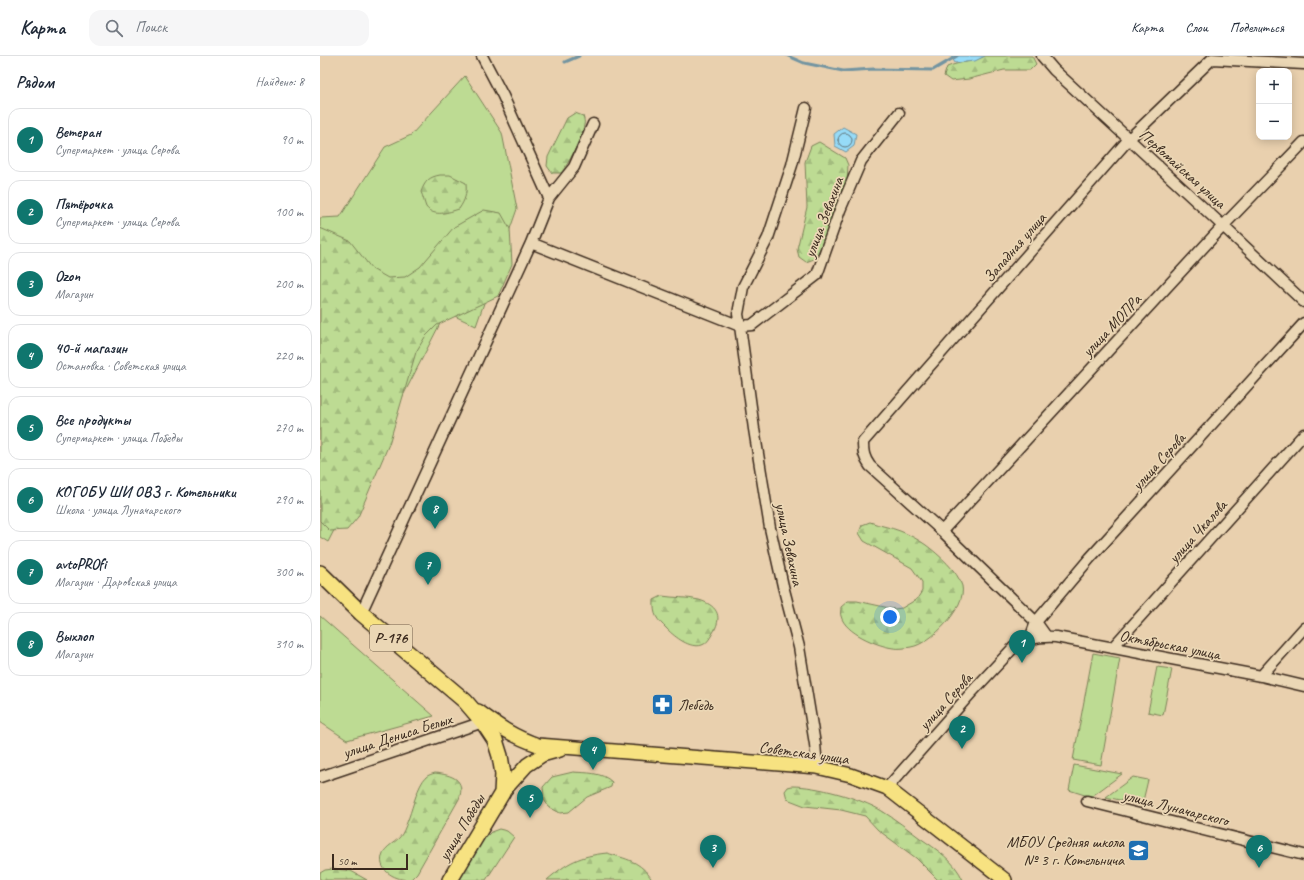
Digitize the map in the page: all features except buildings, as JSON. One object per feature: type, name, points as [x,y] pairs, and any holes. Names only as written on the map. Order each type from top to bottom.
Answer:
[{"type":"highway","name":"Р-176","points":[[320,573],[361,613],[465,701],[483,722]]},
{"type":"highway","name":"улица Победы","points":[[450,880],[502,793],[503,774],[500,756],[495,740],[483,722]]},
{"type":"main road","name":"Советская улица","points":[[465,701],[501,729],[521,739],[538,745],[817,767],[850,775],[887,788],[1005,880]]},
{"type":"main road","name":"Советская улица","points":[[527,765],[542,755],[565,748]]},
{"type":"main road","name":"улица Победы","points":[[502,793],[527,765]]},
{"type":"street","points":[[482,56],[503,96],[549,198]]},
{"type":"street","name":"Первомайская улица","points":[[1042,56],[1054,70],[1304,302]]},
{"type":"street","name":"Западная улица","points":[[942,531],[870,466],[864,458],[863,442],[1129,139],[1212,59],[1304,64]]},
{"type":"street","name":"улица Зевахина","points":[[806,108],[792,166],[768,238],[743,287],[738,314],[770,528],[802,662],[816,744],[817,767]]},
{"type":"street","name":"улица Зевахина","points":[[740,326],[752,324],[817,275],[840,210],[862,161],[898,112]]},
{"type":"street","points":[[361,613],[530,243],[549,198],[574,167],[593,124]]},
{"type":"street","name":"улица МОПРа","points":[[942,531],[1223,226],[1304,142]]},
{"type":"street","points":[[530,243],[740,326]]},
{"type":"street","name":"улица Серова","points":[[1036,622],[1095,553],[1304,323]]},
{"type":"street","name":"улица Чкалова","points":[[1112,648],[1304,434]]},
{"type":"street","points":[[942,531],[1036,622],[1046,636]]},
{"type":"street","points":[[1030,639],[1036,622]]},
{"type":"street","points":[[1261,676],[1304,628]]},
{"type":"street","name":"Октябрьская улица","points":[[1030,639],[1046,636],[1056,637],[1261,676],[1304,686]]},
{"type":"street","name":"улица Серова","points":[[887,788],[972,692],[1014,648],[1030,639]]},
{"type":"street","name":"улица Дениса Белых","points":[[320,777],[483,722]]},
{"type":"street","name":"улица Луначарского","points":[[1087,801],[1304,855]]},
{"type":"green space","points":[[985,56],[1032,56],[1036,64],[1030,70],[1004,70],[969,79],[951,81],[944,76],[947,67],[976,60]]},
{"type":"green space","points":[[465,76],[502,133],[517,209],[476,326],[446,312],[328,542],[320,537],[320,218],[340,217],[385,147],[411,135]]},
{"type":"green space","points":[[575,113],[583,116],[584,119],[581,136],[561,173],[552,173],[547,166],[548,157],[567,118]]},
{"type":"green space","points":[[819,142],[845,158],[848,165],[847,183],[823,244],[814,259],[806,262],[799,257],[797,249],[807,207],[805,162],[811,146]]},
{"type":"green space","points":[[440,175],[450,175],[466,183],[465,197],[459,209],[446,213],[437,213],[426,207],[421,192],[426,182],[430,178]]},
{"type":"green space","points":[[484,210],[501,213],[510,229],[512,264],[498,296],[437,325],[425,337],[416,352],[389,444],[358,517],[347,530],[330,531],[320,521],[320,228],[350,241],[372,269],[388,278],[405,277],[420,267],[454,227]]},
{"type":"green space","points":[[870,522],[900,531],[923,543],[947,563],[960,580],[962,595],[953,614],[937,632],[919,644],[897,648],[879,645],[855,633],[844,622],[841,616],[841,607],[848,601],[857,601],[894,609],[902,608],[917,599],[922,591],[922,582],[912,568],[864,541],[859,533],[862,525]]},
{"type":"green space","points":[[662,596],[699,600],[714,608],[718,615],[717,625],[706,643],[697,646],[683,642],[656,617],[654,600]]},
{"type":"green space","points":[[320,616],[434,716],[347,740],[320,722]]},
{"type":"green space","points":[[1093,653],[1120,658],[1101,765],[1073,760]]},
{"type":"green space","points":[[1157,667],[1172,669],[1163,715],[1148,712]]},
{"type":"green space","points":[[1074,765],[1122,774],[1091,797],[1069,790]]},
{"type":"green space","points":[[573,772],[604,776],[612,782],[611,787],[587,797],[569,812],[560,813],[549,807],[544,800],[543,787],[552,777]]},
{"type":"green space","points":[[435,773],[447,775],[456,779],[461,787],[459,799],[417,873],[410,880],[394,877],[386,871],[383,866],[383,853],[385,849],[402,834],[418,790],[423,781],[427,776]]},
{"type":"green space","points":[[1133,777],[1148,780],[1142,805],[1106,797]]},
{"type":"green space","points":[[792,786],[826,790],[873,806],[901,824],[944,856],[960,873],[963,880],[938,880],[916,858],[878,830],[865,816],[841,810],[805,806],[787,799],[785,791],[788,787]]},
{"type":"green space","points":[[499,829],[507,831],[514,837],[486,880],[458,880],[484,839],[491,832]]},
{"type":"green space","points":[[607,853],[627,859],[638,865],[652,880],[547,880],[574,861],[589,856]]},
{"type":"green space","points":[[333,869],[351,871],[367,880],[320,880],[320,873],[325,870]]},
{"type":"water","points":[[951,56],[985,56],[975,61],[955,63]]},
{"type":"water","points":[[843,127],[856,134],[854,146],[846,152],[835,146],[834,134]]},
{"type":"waterway","points":[[565,62],[579,56]]},
{"type":"waterway","points":[[788,56],[804,63],[843,71],[874,69],[933,70],[957,56]]},
{"type":"place","name":"Выхлоп","points":[[435,529]]},
{"type":"place","name":"avtoPROfi","points":[[428,585]]},
{"type":"place","name":"Ветеран","points":[[1022,663]]},
{"type":"place","name":"Лебедь","points":[[663,704]]},
{"type":"place","name":"Пятёрочка","points":[[962,749]]},
{"type":"place","name":"40-й магазин","points":[[593,770]]},
{"type":"place","name":"Все продукты","points":[[530,818]]},
{"type":"place","name":"МБОУ Средняя школа № 3 г. Котельнича","points":[[1139,850]]},
{"type":"place","name":"Ozon","points":[[713,868]]},
{"type":"place","name":"КОГОБУ ШИ ОВЗ г. Котельники","points":[[1259,868]]}]
